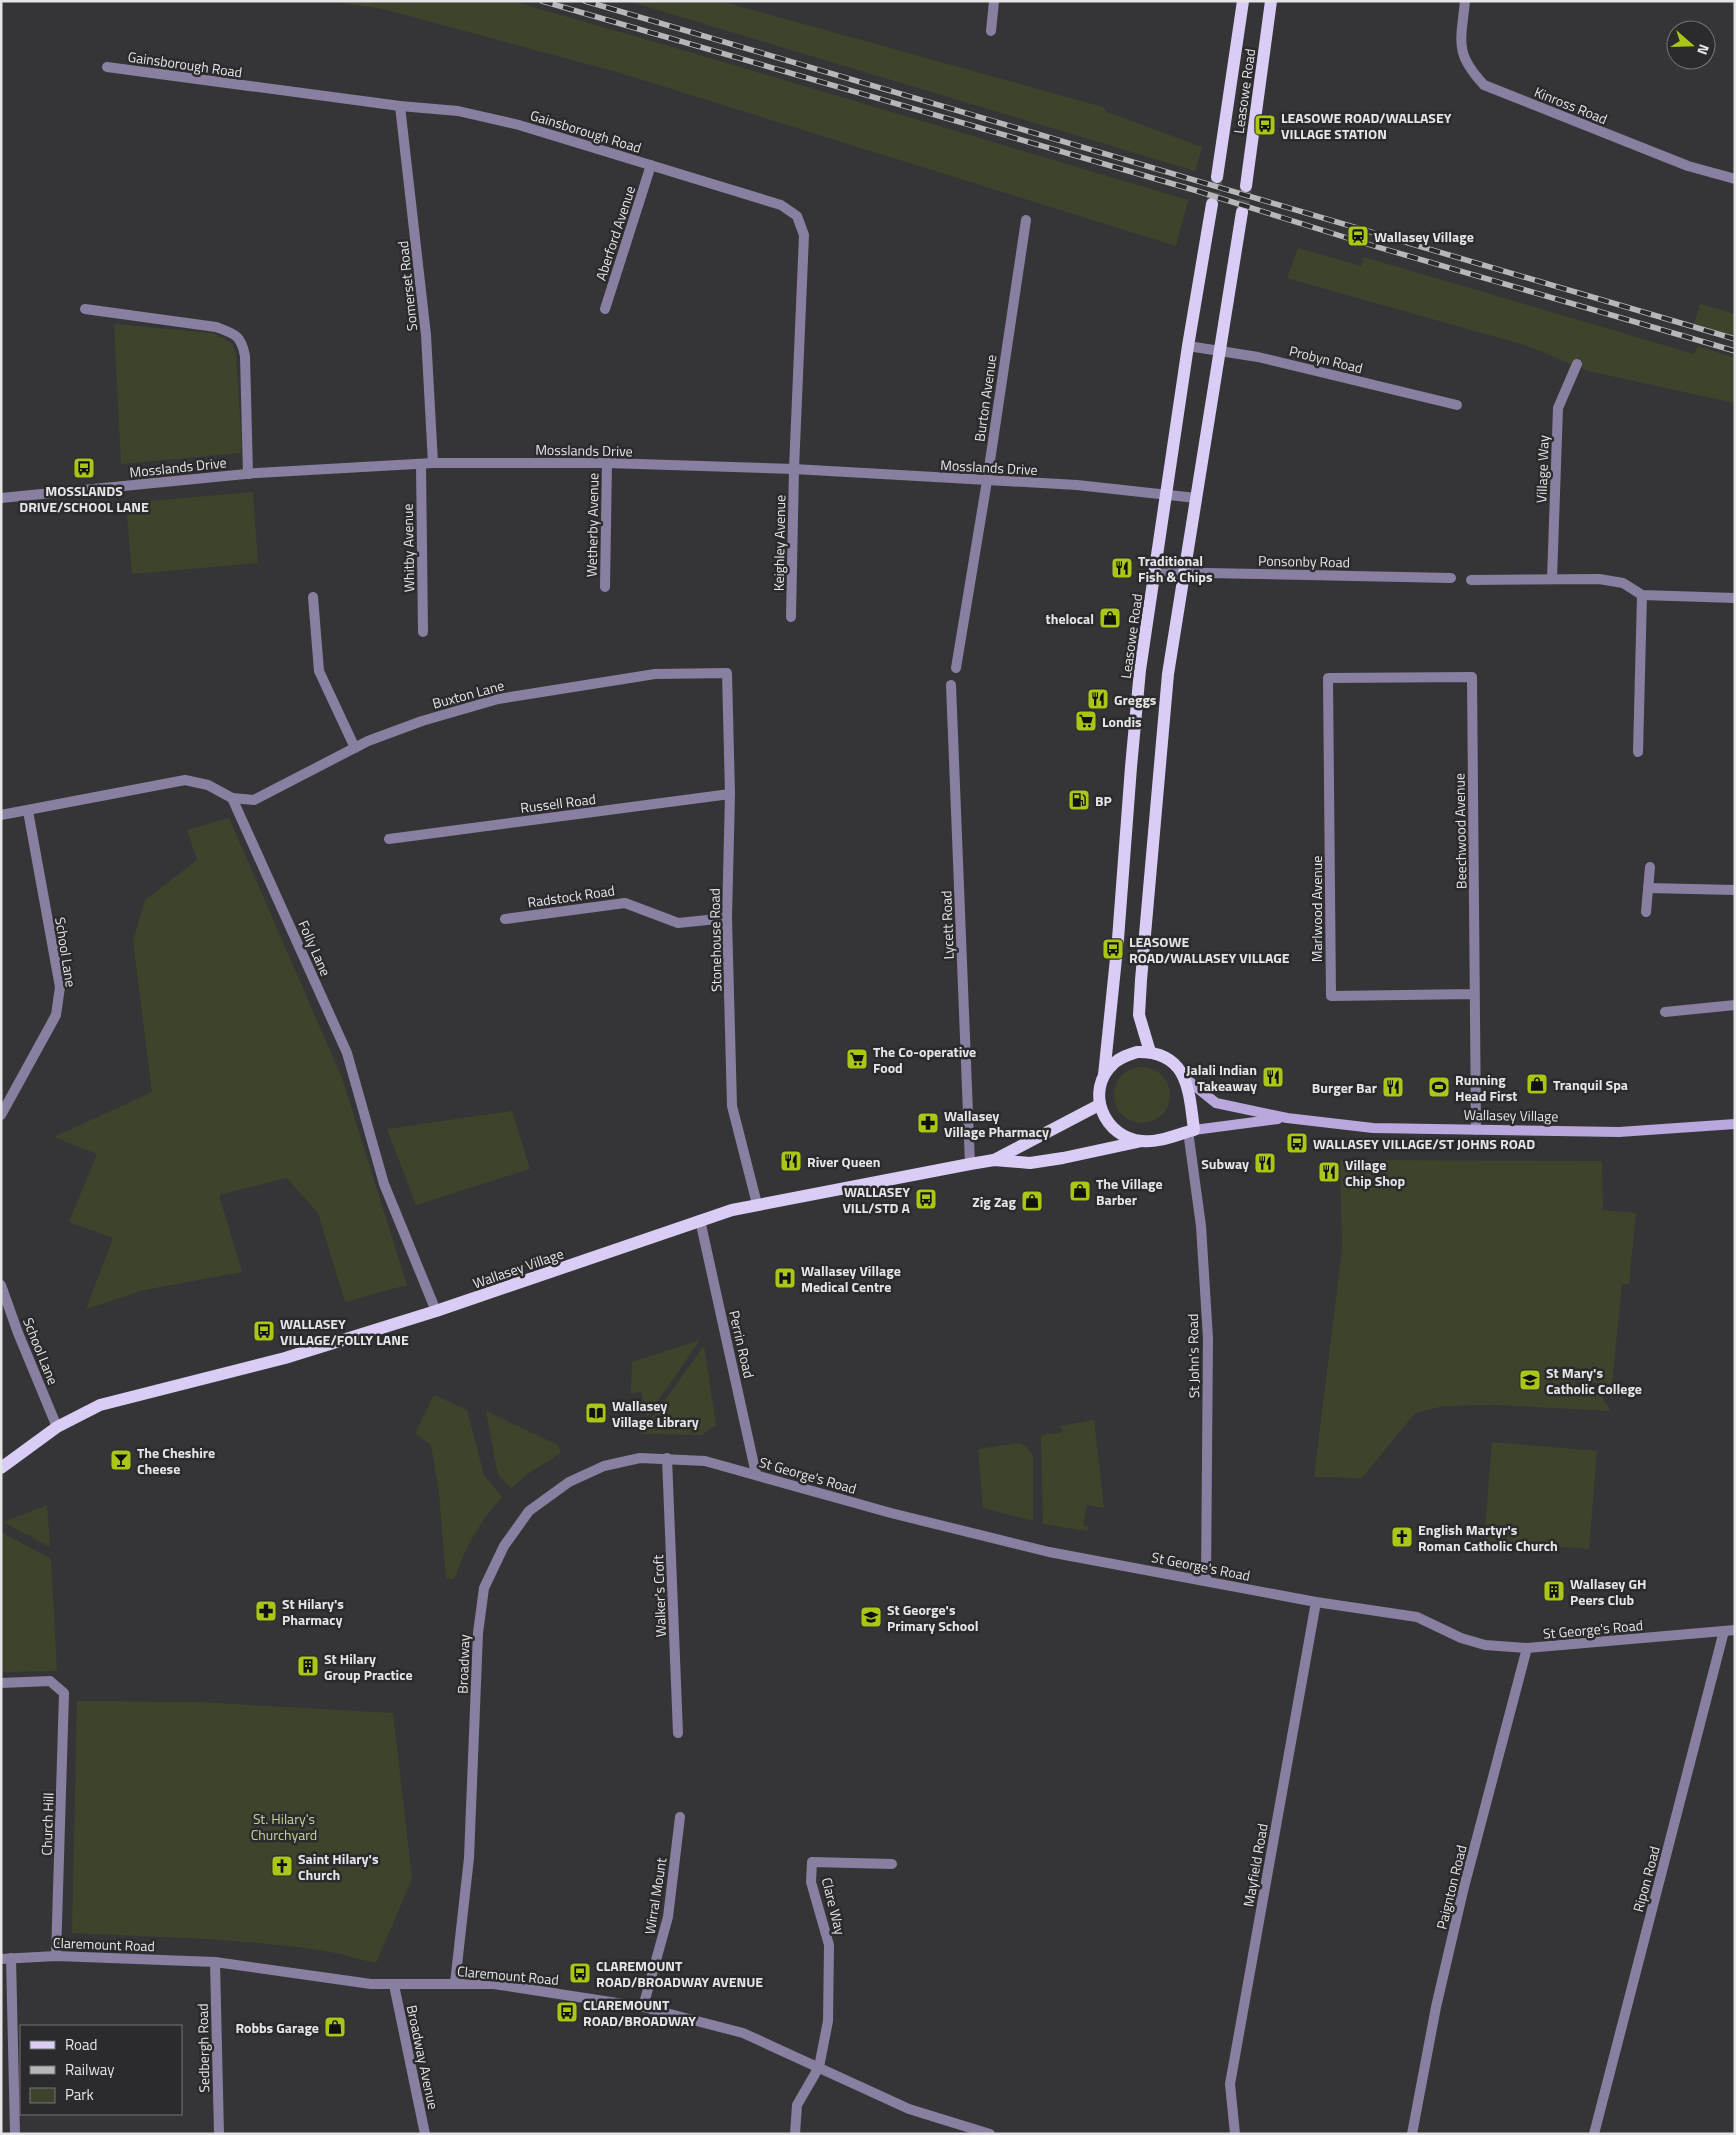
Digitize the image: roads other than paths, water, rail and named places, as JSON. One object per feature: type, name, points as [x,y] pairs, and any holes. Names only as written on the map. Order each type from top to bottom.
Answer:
[{"type":"main road","name":"Leasowe Road","points":[[1217,177],[1243,1]]},
{"type":"main road","name":"Leasowe Road","points":[[1246,186],[1271,1]]},
{"type":"main road","name":"Leasowe Road","points":[[1104,1075],[1118,939],[1130,767],[1138,690],[1188,346],[1212,204]]},
{"type":"main road","points":[[1150,1052],[1139,1015],[1140,980],[1168,674],[1242,212]]},
{"type":"main road","points":[[1137,1052],[1150,1052],[1165,1056],[1177,1065],[1185,1078],[1191,1131],[1142,1142],[1127,1138],[1114,1131],[1105,1119],[1099,1105],[1099,1090],[1104,1075],[1112,1064],[1124,1056],[1137,1052]]},
{"type":"main road","name":"Wallasey Village","points":[[1185,1078],[1216,1102],[1287,1118],[1373,1128],[1619,1132],[1735,1124]]},
{"type":"main road","name":"Wallasey Village","points":[[994,1160],[1099,1105]]},
{"type":"main road","name":"Wallasey Village","points":[[1191,1131],[1287,1118]]},
{"type":"main road","name":"Wallasey Village","points":[[1,1468],[57,1427],[100,1405],[285,1358],[436,1311],[700,1220],[758,1204],[970,1164],[994,1160],[1030,1163],[1054,1160],[1142,1142]]},
{"type":"street","points":[[991,31],[994,1]]},
{"type":"street","name":"Kinross Road","points":[[1465,1],[1462,54],[1470,70],[1484,84],[1688,166],[1735,179]]},
{"type":"street","name":"Gainsborough Road","points":[[107,67],[400,106],[458,111],[519,125],[780,205],[797,216],[804,235],[794,469]]},
{"type":"street","name":"Somerset Road","points":[[400,106],[426,335],[433,463]]},
{"type":"street","name":"Aberford Avenue","points":[[605,309],[651,165]]},
{"type":"street","name":"Burton Avenue","points":[[956,668],[987,481],[1026,220]]},
{"type":"street","points":[[86,309],[216,327],[234,334],[242,342],[245,356],[248,474]]},
{"type":"street","name":"Probyn Road","points":[[1188,346],[1258,357],[1457,405]]},
{"type":"street","name":"Village Way","points":[[1552,579],[1558,408],[1577,364]]},
{"type":"street","name":"Mosslands Drive","points":[[1,498],[248,474],[433,463],[606,463],[794,469],[1077,485],[1196,498]]},
{"type":"street","name":"Wetherby Avenue","points":[[605,587],[606,463]]},
{"type":"street","name":"Whitby Avenue","points":[[421,464],[423,632]]},
{"type":"street","name":"Keighley Avenue","points":[[791,617],[794,469]]},
{"type":"street","name":"Ponsonby Road","points":[[1156,572],[1451,578]]},
{"type":"street","points":[[1471,580],[1599,579],[1622,583],[1642,595],[1735,598]]},
{"type":"street","points":[[1638,752],[1642,595]]},
{"type":"street","points":[[313,597],[319,671],[355,748]]},
{"type":"street","name":"Buxton Lane","points":[[232,798],[254,800],[368,741],[422,721],[498,699],[655,674],[727,673]]},
{"type":"street","name":"Stonehouse Road","points":[[727,673],[730,794],[727,918],[732,1106],[758,1204]]},
{"type":"street","name":"Beechwood Avenue","points":[[1328,678],[1472,677],[1476,1130]]},
{"type":"street","name":"Marlwood Avenue","points":[[1328,678],[1331,996],[1475,994]]},
{"type":"street","name":"Lycett Road","points":[[951,685],[970,1164]]},
{"type":"street","points":[[1,815],[185,780],[208,785],[232,798]]},
{"type":"street","name":"Russell Road","points":[[388,839],[730,794]]},
{"type":"street","name":"Folly Lane","points":[[232,798],[347,1052],[384,1184],[436,1311]]},
{"type":"street","name":"School Lane","points":[[1,1115],[56,1015],[60,988],[28,811]]},
{"type":"street","points":[[1646,912],[1650,867]]},
{"type":"street","points":[[1648,888],[1735,890]]},
{"type":"street","name":"Radstock Road","points":[[505,919],[625,903],[678,923],[727,918]]},
{"type":"street","points":[[1665,1012],[1735,1005]]},
{"type":"street","name":"St John's Road","points":[[1191,1131],[1201,1226],[1208,1338],[1206,1581]]},
{"type":"street","name":"Perrin Road","points":[[700,1220],[756,1474]]},
{"type":"street","name":"School Lane","points":[[1,1285],[18,1333],[57,1427]]},
{"type":"street","name":"Broadway","points":[[455,1983],[469,1858],[478,1633],[484,1588],[504,1546],[529,1511],[569,1482],[604,1466],[623,1461],[640,1458],[667,1458]]},
{"type":"street","name":"St George's Road","points":[[667,1458],[704,1461],[891,1513],[1049,1552],[1316,1602],[1417,1617],[1461,1638],[1485,1645],[1526,1648],[1729,1630]]},
{"type":"street","name":"Walker's Croft","points":[[667,1458],[678,1733]]},
{"type":"street","name":"Mayfield Road","points":[[1234,2134],[1230,2084],[1316,1602]]},
{"type":"street","name":"Ripon Road","points":[[1594,2134],[1729,1630]]},
{"type":"street","name":"Paignton Road","points":[[1412,2134],[1436,2007],[1463,1891],[1526,1648]]},
{"type":"street","name":"Church Hill","points":[[1,1683],[50,1681],[64,1693],[56,1956]]},
{"type":"street","name":"Wirral Mount","points":[[643,2007],[668,1917],[680,1817]]},
{"type":"street","name":"Clare Way","points":[[819,2067],[828,2021],[829,1945],[811,1882],[812,1862],[892,1864]]},
{"type":"street","name":"Claremount Road","points":[[6,1959],[56,1956],[215,1962],[371,1984],[455,1983],[504,1985],[643,2007],[743,2033],[909,2108],[990,2134]]},
{"type":"street","points":[[6,1959],[15,2134]]},
{"type":"street","name":"Sedbergh Road","points":[[215,1962],[219,2134]]},
{"type":"street","name":"Broadway Avenue","points":[[394,1985],[424,2134]]},
{"type":"street","points":[[795,2134],[797,2105],[819,2067]]},
{"type":"tunnel","points":[[1212,204],[1217,177]]},
{"type":"tunnel","points":[[1242,212],[1246,186]]},
{"type":"railway","points":[[542,1],[1194,190],[1357,241],[1735,351]]},
{"type":"railway","points":[[585,1],[1735,339]]},
{"type":"place","name":"LEASOWE ROAD/WALLASEY VILLAGE STATION","points":[[1265,125]]},
{"type":"place","name":"Wallasey Village","points":[[1358,236]]},
{"type":"place","name":"MOSSLANDS DRIVE/SCHOOL LANE","points":[[84,468]]},
{"type":"place","name":"Traditional Fish & Chips","points":[[1122,568]]},
{"type":"place","name":"thelocal","points":[[1110,618]]},
{"type":"place","name":"Greggs","points":[[1098,699]]},
{"type":"place","name":"Londis","points":[[1086,721]]},
{"type":"place","name":"BP","points":[[1079,800]]},
{"type":"place","name":"LEASOWE ROAD/WALLASEY VILLAGE","points":[[1113,949]]},
{"type":"place","name":"The Co-operative Food","points":[[857,1059]]},
{"type":"place","name":"Jalali Indian Takeaway","points":[[1273,1077]]},
{"type":"place","name":"Tranquil Spa","points":[[1537,1084]]},
{"type":"place","name":"Burger Bar","points":[[1393,1087]]},
{"type":"place","name":"Running Head First","points":[[1439,1087]]},
{"type":"place","name":"Wallasey Village Pharmacy","points":[[928,1123]]},
{"type":"place","name":"WALLASEY VILLAGE/ST JOHNS ROAD","points":[[1297,1143]]},
{"type":"place","name":"River Queen","points":[[791,1161]]},
{"type":"place","name":"Subway","points":[[1265,1163]]},
{"type":"place","name":"Village Chip Shop","points":[[1329,1172]]},
{"type":"place","name":"The Village Barber","points":[[1080,1191]]},
{"type":"place","name":"WALLASEY VILL/STD A","points":[[926,1199]]},
{"type":"place","name":"Zig Zag","points":[[1032,1201]]},
{"type":"place","name":"Wallasey Village Medical Centre","points":[[785,1278]]},
{"type":"place","name":"WALLASEY VILLAGE/FOLLY LANE","points":[[264,1331]]},
{"type":"place","name":"St Mary's Catholic College","points":[[1530,1380]]},
{"type":"place","name":"Wallasey Village Library","points":[[596,1413]]},
{"type":"place","name":"The Cheshire Cheese","points":[[121,1460]]},
{"type":"place","name":"English Martyr's Roman Catholic Church","points":[[1402,1537]]},
{"type":"place","name":"Wallasey GH Peers Club","points":[[1554,1591]]},
{"type":"place","name":"St Hilary's Pharmacy","points":[[266,1611]]},
{"type":"place","name":"St George's Primary School","points":[[871,1617]]},
{"type":"place","name":"St Hilary Group Practice","points":[[308,1666]]},
{"type":"place","name":"Saint Hilary's Church","points":[[282,1866]]},
{"type":"place","name":"CLAREMOUNT ROAD/BROADWAY AVENUE","points":[[580,1973]]},
{"type":"place","name":"CLAREMOUNT ROAD/BROADWAY","points":[[567,2012]]},
{"type":"place","name":"Robbs Garage","points":[[335,2027]]},
{"type":"park label","name":"St. Hilary's Churchyard","points":[[284,1826]]}]
